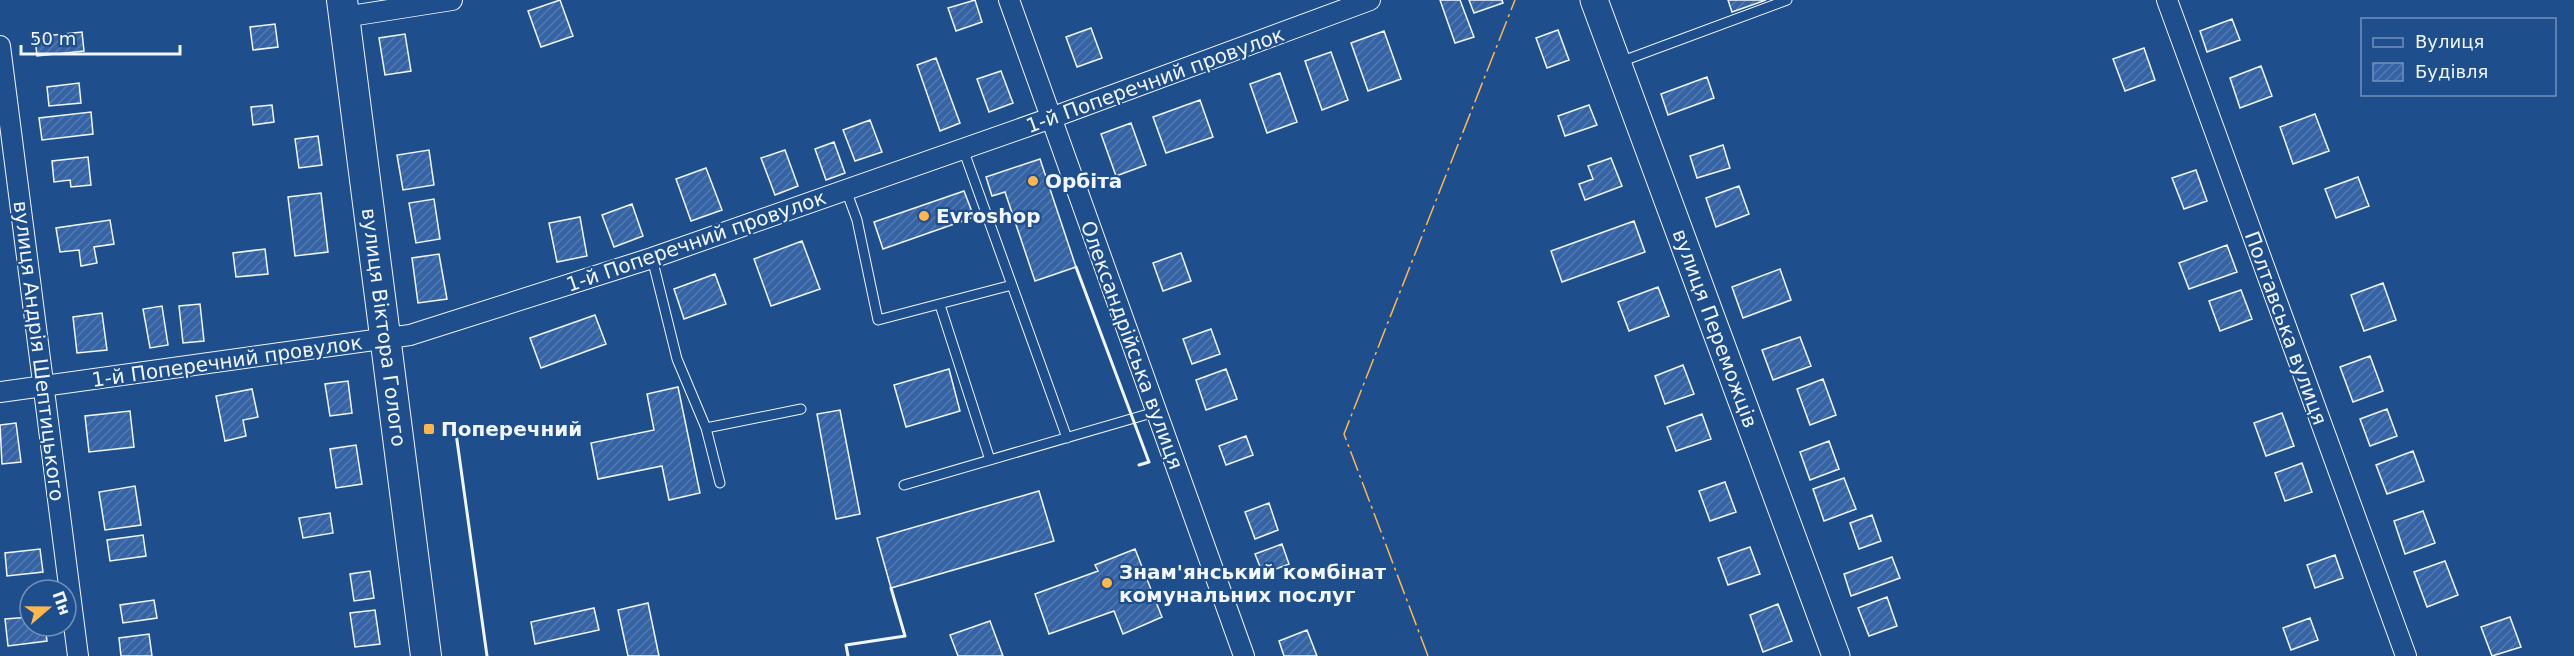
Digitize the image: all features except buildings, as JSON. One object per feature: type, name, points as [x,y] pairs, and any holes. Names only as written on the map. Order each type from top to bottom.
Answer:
[{"type":"main road","name":"вулиця Віктора Голого","points":[[343,8],[426,656]]},
{"type":"street","points":[[343,8],[452,0]]},
{"type":"street","name":"Олександрійська вулиця","points":[[1009,0],[1244,656]]},
{"type":"street","name":"1-й Поперечний провулок","points":[[0,392],[410,335],[652,258],[1051,118],[1370,0]]},
{"type":"street","name":"вулиця Переможців","points":[[1594,0],[1836,656]]},
{"type":"street","name":"Полтавська вулиця","points":[[2167,0],[2406,656]]},
{"type":"street","name":"вулиця Андрія Шептицького","points":[[0,46],[78,656]]},
{"type":"lane","points":[[1617,63],[1787,0]]},
{"type":"lane","points":[[963,149],[1067,438]]},
{"type":"lane","points":[[846,190],[857,220],[878,320],[1012,285]]},
{"type":"lane","points":[[652,258],[677,359],[706,428],[720,483]]},
{"type":"lane","points":[[940,305],[990,460]]},
{"type":"lane","points":[[706,428],[801,408]]},
{"type":"lane","points":[[904,485],[1155,412]]},
{"type":"wall","points":[[1076,267],[1149,462],[1139,465]]},
{"type":"wall","points":[[455,426],[487,656]]},
{"type":"wall","points":[[848,656],[846,645],[905,636],[891,588]]},
{"type":"power","points":[[1428,656],[1344,434],[1515,0]]},
{"type":"place","name":"Орбіта","points":[[1033,181]]},
{"type":"place","name":"Evroshop","points":[[924,216]]},
{"type":"place","name":"Поперечний","points":[[429,429]]},
{"type":"place","name":"Знам'янський комбінат комунальних послуг","points":[[1107,583]]}]
